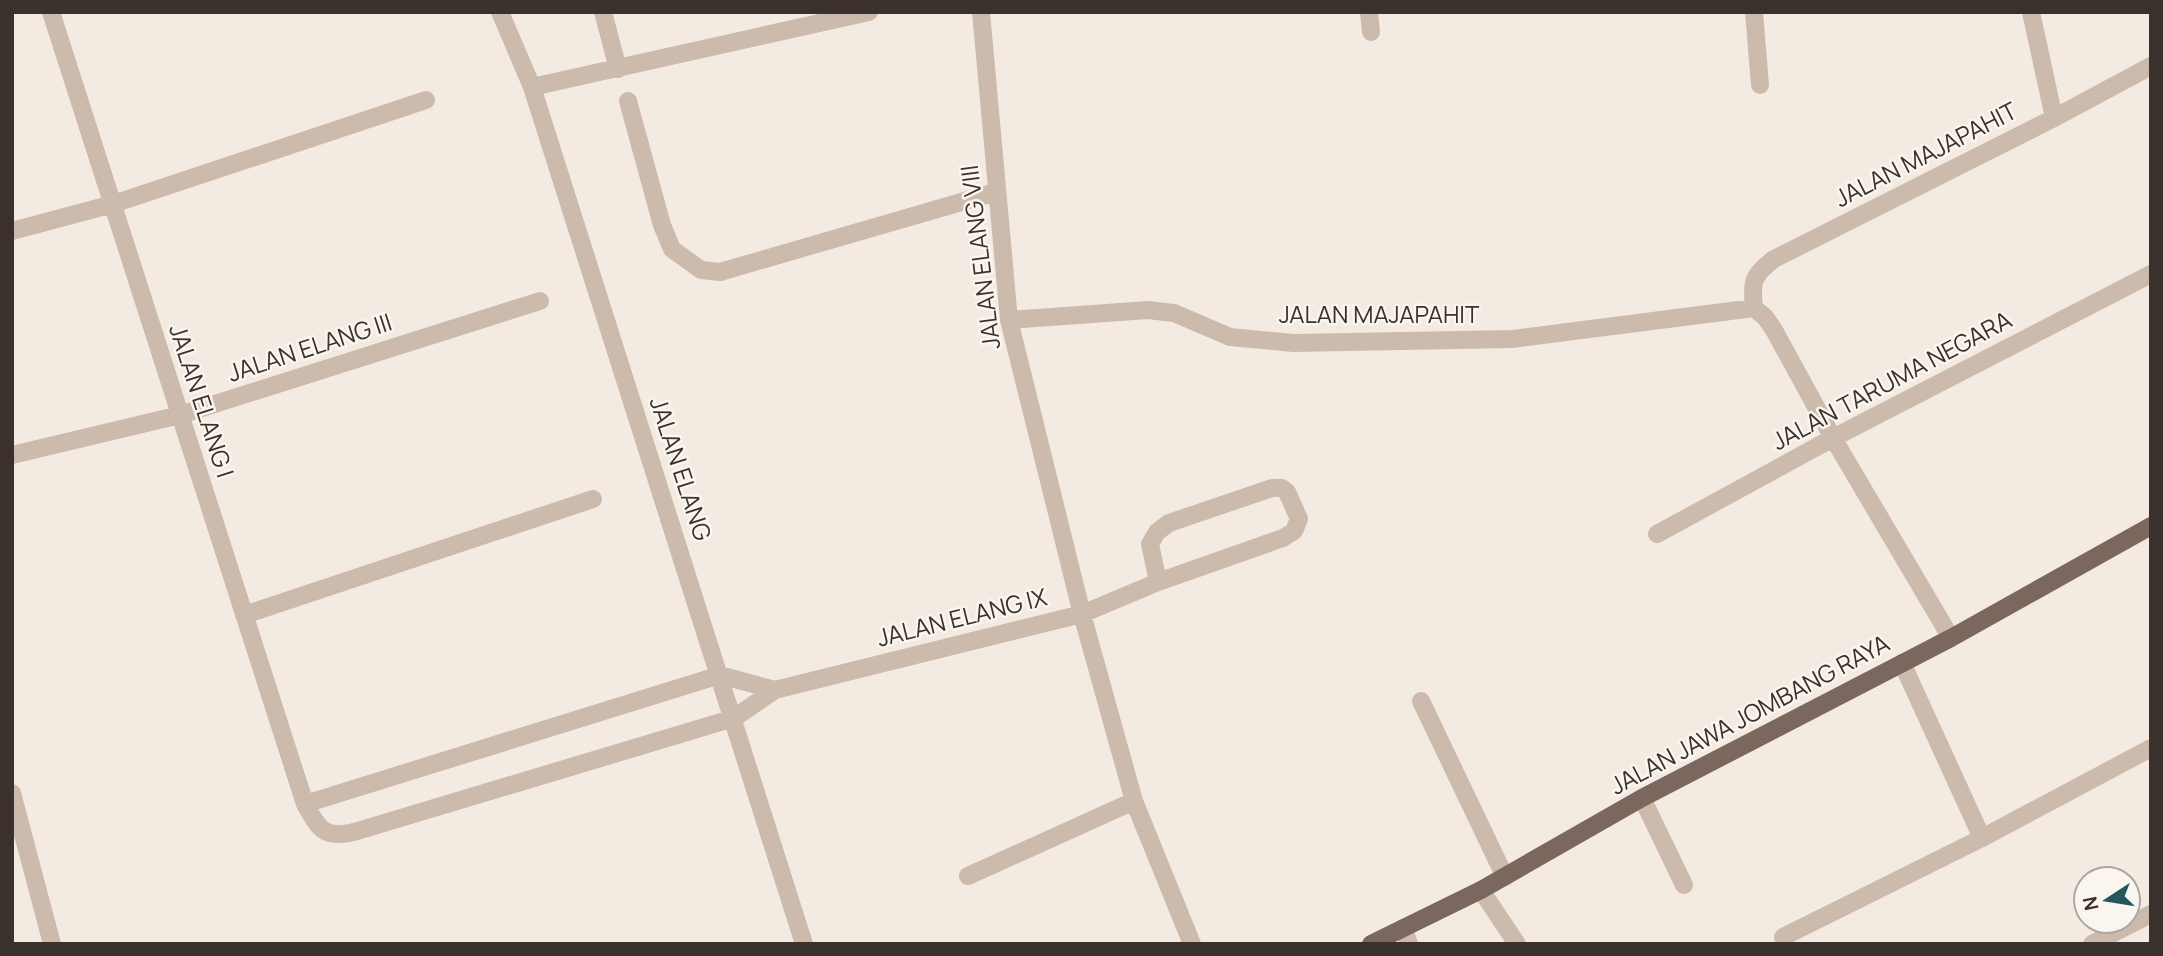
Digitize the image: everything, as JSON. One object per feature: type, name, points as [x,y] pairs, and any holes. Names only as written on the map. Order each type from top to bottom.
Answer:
[{"type":"main road","name":"JALAN JAWA JOMBANG RAYA","points":[[1371,944],[1406,936],[1642,797],[1951,638],[2151,526]]},
{"type":"street","name":"JALAN ELANG I","points":[[51,12],[304,804],[321,829],[329,834],[347,834],[734,718]]},
{"type":"street","name":"JALAN ELANG","points":[[500,12],[532,87],[804,944]]},
{"type":"street","points":[[603,12],[618,69]]},
{"type":"street","points":[[532,87],[869,12]]},
{"type":"street","name":"JALAN ELANG VIII","points":[[981,12],[1009,320],[1082,614],[1134,801],[1192,944]]},
{"type":"street","points":[[1369,12],[1371,32]]},
{"type":"street","points":[[1754,12],[1760,85]]},
{"type":"street","points":[[2031,12],[2054,118]]},
{"type":"street","name":"JALAN MAJAPAHIT","points":[[1009,320],[1149,310],[1174,313],[1230,337],[1293,342],[1512,339],[1754,308],[1752,289],[1757,272],[1774,260],[2151,66]]},
{"type":"street","points":[[12,232],[113,204],[426,100]]},
{"type":"street","points":[[628,101],[662,225],[672,249],[701,270],[720,272],[996,191]]},
{"type":"street","name":"JALAN TARUMA NEGARA","points":[[1657,534],[1833,438],[2151,274]]},
{"type":"street","name":"JALAN ELANG III","points":[[12,455],[180,415],[540,300]]},
{"type":"street","points":[[1754,308],[1774,330],[1833,438],[1951,638]]},
{"type":"street","name":"JALAN ELANG IX","points":[[734,718],[775,690],[1082,614],[1158,582],[1283,538],[1290,534],[1299,519],[1287,492],[1282,488],[1272,488],[1162,527],[1150,544],[1158,582]]},
{"type":"street","points":[[244,615],[593,499]]},
{"type":"street","points":[[1902,663],[1982,838]]},
{"type":"street","points":[[304,804],[720,675]]},
{"type":"street","name":"JALAN ELANG IX","points":[[720,675],[775,690]]},
{"type":"street","points":[[1421,701],[1505,877]]},
{"type":"street","points":[[1783,937],[1982,838],[2151,748]]},
{"type":"street","points":[[12,793],[52,944]]},
{"type":"street","points":[[1642,797],[1684,884]]},
{"type":"street","points":[[968,876],[1134,801]]},
{"type":"street","points":[[1481,890],[1517,944]]},
{"type":"street","points":[[2092,944],[2151,914]]}]
